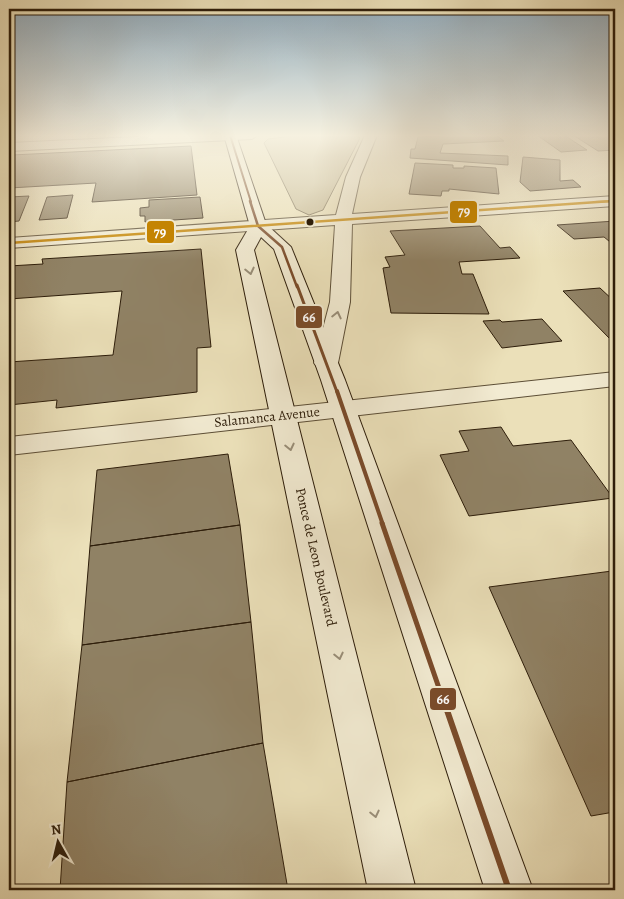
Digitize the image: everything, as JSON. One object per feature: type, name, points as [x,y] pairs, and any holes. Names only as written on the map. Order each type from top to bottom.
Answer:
[{"type":"street","points":[[243,177],[258,226],[282,247],[326,363],[509,890]]},
{"type":"street","points":[[326,363],[340,302],[342,221],[353,177]]},
{"type":"street","points":[[9,243],[615,201]]},
{"type":"street","name":"Ponce de Leon Boulevard","points":[[258,226],[246,250],[392,890]]},
{"type":"street","name":"Salamanca Avenue","points":[[9,446],[615,379]]},
{"type":"shaded area","points":[[280,177],[340,177],[323,210],[309,215],[296,209]]},
{"type":"building","points":[[9,177],[195,177],[197,195],[92,202],[96,183],[9,188]]},
{"type":"building","points":[[412,177],[497,177],[499,194],[449,189],[449,191],[442,191],[441,196],[409,194]]},
{"type":"building","points":[[521,177],[560,177],[560,181],[573,180],[581,187],[530,191],[520,182]]},
{"type":"building","points":[[73,195],[67,218],[39,220],[47,197]]},
{"type":"building","points":[[29,196],[19,221],[9,222],[9,197]]},
{"type":"building","points":[[200,197],[203,218],[145,222],[145,216],[140,216],[140,208],[149,207],[149,200]]},
{"type":"building","points":[[615,221],[615,246],[604,237],[574,239],[557,225]]},
{"type":"building","points":[[480,226],[500,248],[510,247],[520,258],[459,262],[462,274],[473,274],[489,314],[391,313],[383,268],[390,267],[385,257],[405,255],[390,231]]},
{"type":"building","points":[[201,249],[211,347],[197,348],[197,392],[56,408],[57,400],[9,405],[9,362],[113,355],[122,291],[9,299],[9,266],[43,264],[42,259]]},
{"type":"building","points":[[600,288],[615,302],[615,341],[612,341],[563,291]]},
{"type":"building","points":[[542,319],[562,341],[502,348],[483,321],[500,320],[502,322]]},
{"type":"building","points":[[501,427],[513,446],[571,440],[613,498],[469,516],[440,455],[469,451],[459,431]]},
{"type":"building","points":[[228,454],[240,525],[90,546],[97,470]]},
{"type":"building","points":[[240,525],[251,622],[82,645],[90,546]]},
{"type":"building","points":[[612,571],[615,576],[615,814],[614,812],[591,816],[489,587]]},
{"type":"building","points":[[251,622],[263,743],[67,782],[82,645]]},
{"type":"building","points":[[263,743],[288,890],[60,890],[67,782]]},
{"type":"transit line","name":"66","points":[[243,177],[258,226],[282,247],[333,380],[509,890]]},
{"type":"transit line","name":"79","points":[[9,243],[615,201]]}]
